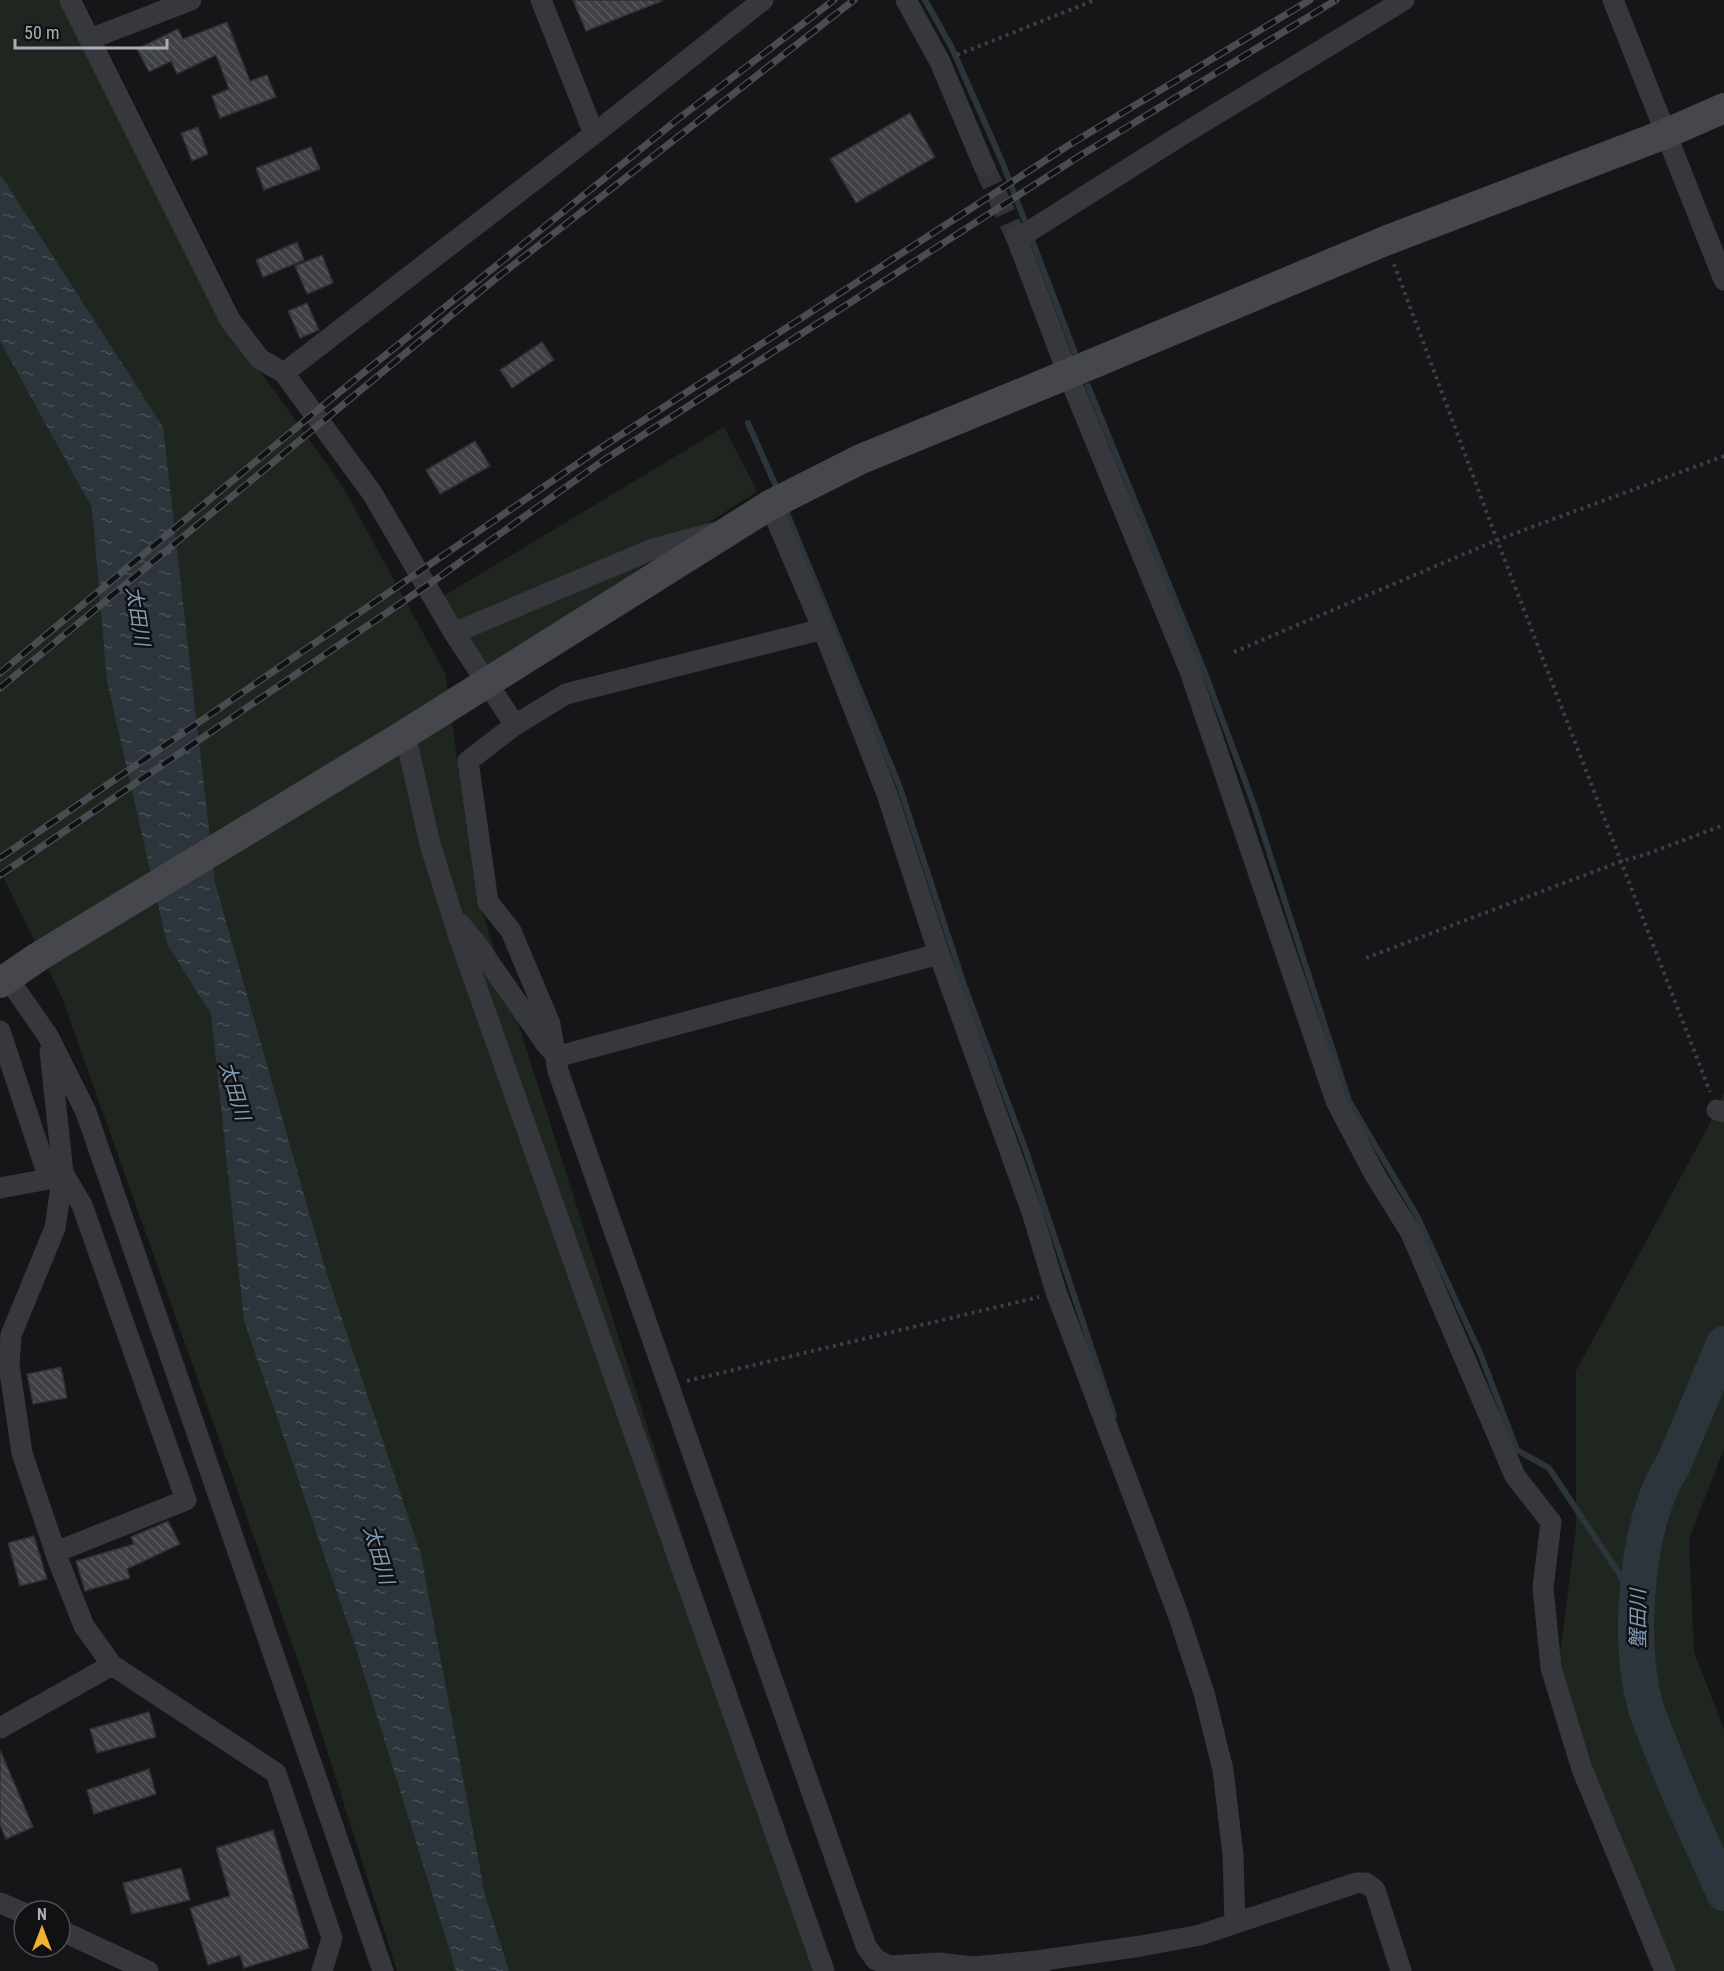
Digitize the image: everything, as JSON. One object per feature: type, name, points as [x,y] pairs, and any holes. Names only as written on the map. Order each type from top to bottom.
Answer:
[{"type":"street","points":[[70,0],[230,320],[260,359],[284,373],[372,494],[454,633],[515,725]]},
{"type":"street","points":[[90,39],[191,0]]},
{"type":"street","points":[[541,0],[594,134]]},
{"type":"street","points":[[284,373],[594,134],[763,0]]},
{"type":"street","points":[[906,0],[940,62],[984,166]]},
{"type":"street","points":[[1404,0],[1180,136],[1017,239],[1068,374],[1190,670],[1336,1101],[1375,1175],[1411,1233],[1515,1476],[1551,1522],[1543,1588],[1551,1668],[1582,1769],[1665,1971]]},
{"type":"street","points":[[1613,0],[1724,280]]},
{"type":"street","points":[[383,1971],[86,1112],[48,1036],[4,980],[38,957],[402,736],[770,505],[861,459],[1385,241],[1665,134],[1724,108]]},
{"type":"street","points":[[770,505],[823,629],[887,794],[939,954],[1003,1128],[1056,1292],[1178,1614],[1203,1693],[1223,1770],[1233,1855],[1235,1922]]},
{"type":"street","points":[[454,633],[653,549],[708,533],[726,533]]},
{"type":"street","points":[[823,629],[566,694],[515,725],[468,761],[488,902],[512,931],[550,1024],[562,1082],[866,1946],[875,1959],[889,1966],[939,1963],[973,1967],[1038,1966],[1190,1937],[1356,1882],[1366,1883],[1375,1890],[1401,1971]]},
{"type":"street","points":[[402,736],[430,844],[452,915],[824,1971]]},
{"type":"street","points":[[452,915],[475,942],[555,1054],[567,1054],[939,954]]},
{"type":"street","points":[[0,1031],[56,1176],[82,1205],[186,1500],[56,1552]]},
{"type":"street","points":[[48,1036],[56,1176],[55,1228],[5,1336],[22,1453],[84,1626],[112,1665],[276,1773],[332,1938],[322,1971]]},
{"type":"street","points":[[0,1188],[56,1176]]},
{"type":"street","points":[[0,1728],[112,1665]]},
{"type":"street","points":[[72,1936],[128,1965],[148,1971]]},
{"type":"path","points":[[960,54],[1095,0]]},
{"type":"path","points":[[1385,241],[1497,540],[1720,1111]]},
{"type":"path","points":[[1234,652],[1497,540],[1724,456]]},
{"type":"path","points":[[1366,958],[1724,825]]},
{"type":"path","points":[[669,1386],[1056,1292]]},
{"type":"shaded area","points":[[0,0],[67,0],[210,301],[343,487],[445,673],[476,892],[822,1971],[397,1971],[302,1672],[62,998],[0,870]]},
{"type":"shaded area","points":[[724,427],[757,491],[486,669],[442,597]]},
{"type":"shaded area","points":[[1724,1092],[1724,1449],[1689,1539],[1694,1652],[1724,1729],[1724,1971],[1674,1971],[1603,1801],[1559,1661],[1576,1529],[1576,1371],[1717,1110]]},
{"type":"water","name":"太田川","points":[[0,174],[163,427],[215,883],[325,1268],[421,1555],[485,1895],[509,1971],[456,1971],[355,1645],[244,1321],[211,1014],[167,944],[107,681],[92,508],[0,341]]},
{"type":"building","points":[[573,0],[662,0],[662,1],[586,31]]},
{"type":"building","points":[[227,22],[250,81],[267,75],[276,97],[220,118],[212,96],[229,89],[216,55],[177,74],[171,61],[149,72],[137,49],[178,29],[183,39]]},
{"type":"building","points":[[910,113],[935,157],[856,203],[830,159]]},
{"type":"building","points":[[198,127],[208,154],[192,161],[181,133]]},
{"type":"building","points":[[311,147],[320,169],[264,190],[256,168]]},
{"type":"building","points":[[297,242],[304,260],[263,277],[256,260]]},
{"type":"building","points":[[322,255],[333,283],[307,294],[295,266]]},
{"type":"building","points":[[307,303],[319,330],[300,338],[288,311]]},
{"type":"building","points":[[542,342],[554,360],[512,388],[500,370]]},
{"type":"building","points":[[475,441],[490,466],[440,494],[426,470]]},
{"type":"building","points":[[61,1367],[67,1398],[33,1404],[27,1374]]},
{"type":"building","points":[[168,1521],[180,1544],[127,1569],[130,1578],[85,1591],[76,1561],[134,1544],[131,1537]]},
{"type":"building","points":[[34,1536],[47,1579],[20,1586],[8,1543]]},
{"type":"building","points":[[149,1712],[156,1737],[97,1753],[90,1729]]},
{"type":"building","points":[[0,1750],[33,1827],[6,1839],[0,1825]]},
{"type":"building","points":[[149,1769],[156,1794],[94,1814],[87,1790]]},
{"type":"building","points":[[273,1830],[309,1948],[244,1968],[240,1955],[208,1965],[190,1908],[230,1896],[216,1848]]},
{"type":"building","points":[[181,1868],[190,1900],[132,1914],[123,1883]]},
{"type":"waterway","points":[[925,0],[952,48],[1003,164],[1075,353]]},
{"type":"waterway","points":[[1088,386],[1205,673],[1254,805],[1349,1101],[1417,1216],[1480,1353],[1517,1450],[1549,1468],[1638,1602]]},
{"type":"waterway","points":[[748,423],[778,491]]},
{"type":"waterway","points":[[784,506],[899,785],[964,985],[1026,1151],[1114,1416]]},
{"type":"waterway","name":"蟹田川","points":[[1724,1344],[1673,1465],[1660,1488],[1650,1516],[1638,1581],[1636,1615],[1640,1678],[1648,1714],[1682,1799],[1724,1893]]},
{"type":"tunnel","points":[[984,166],[1017,239]]},
{"type":"railway","points":[[0,673],[331,399],[678,119],[834,0]]},
{"type":"railway","points":[[0,688],[494,280],[854,0]]},
{"type":"railway","points":[[0,858],[599,449],[1069,145],[1310,0]]},
{"type":"railway","points":[[0,875],[435,580],[604,460],[1078,157],[1336,0]]}]
